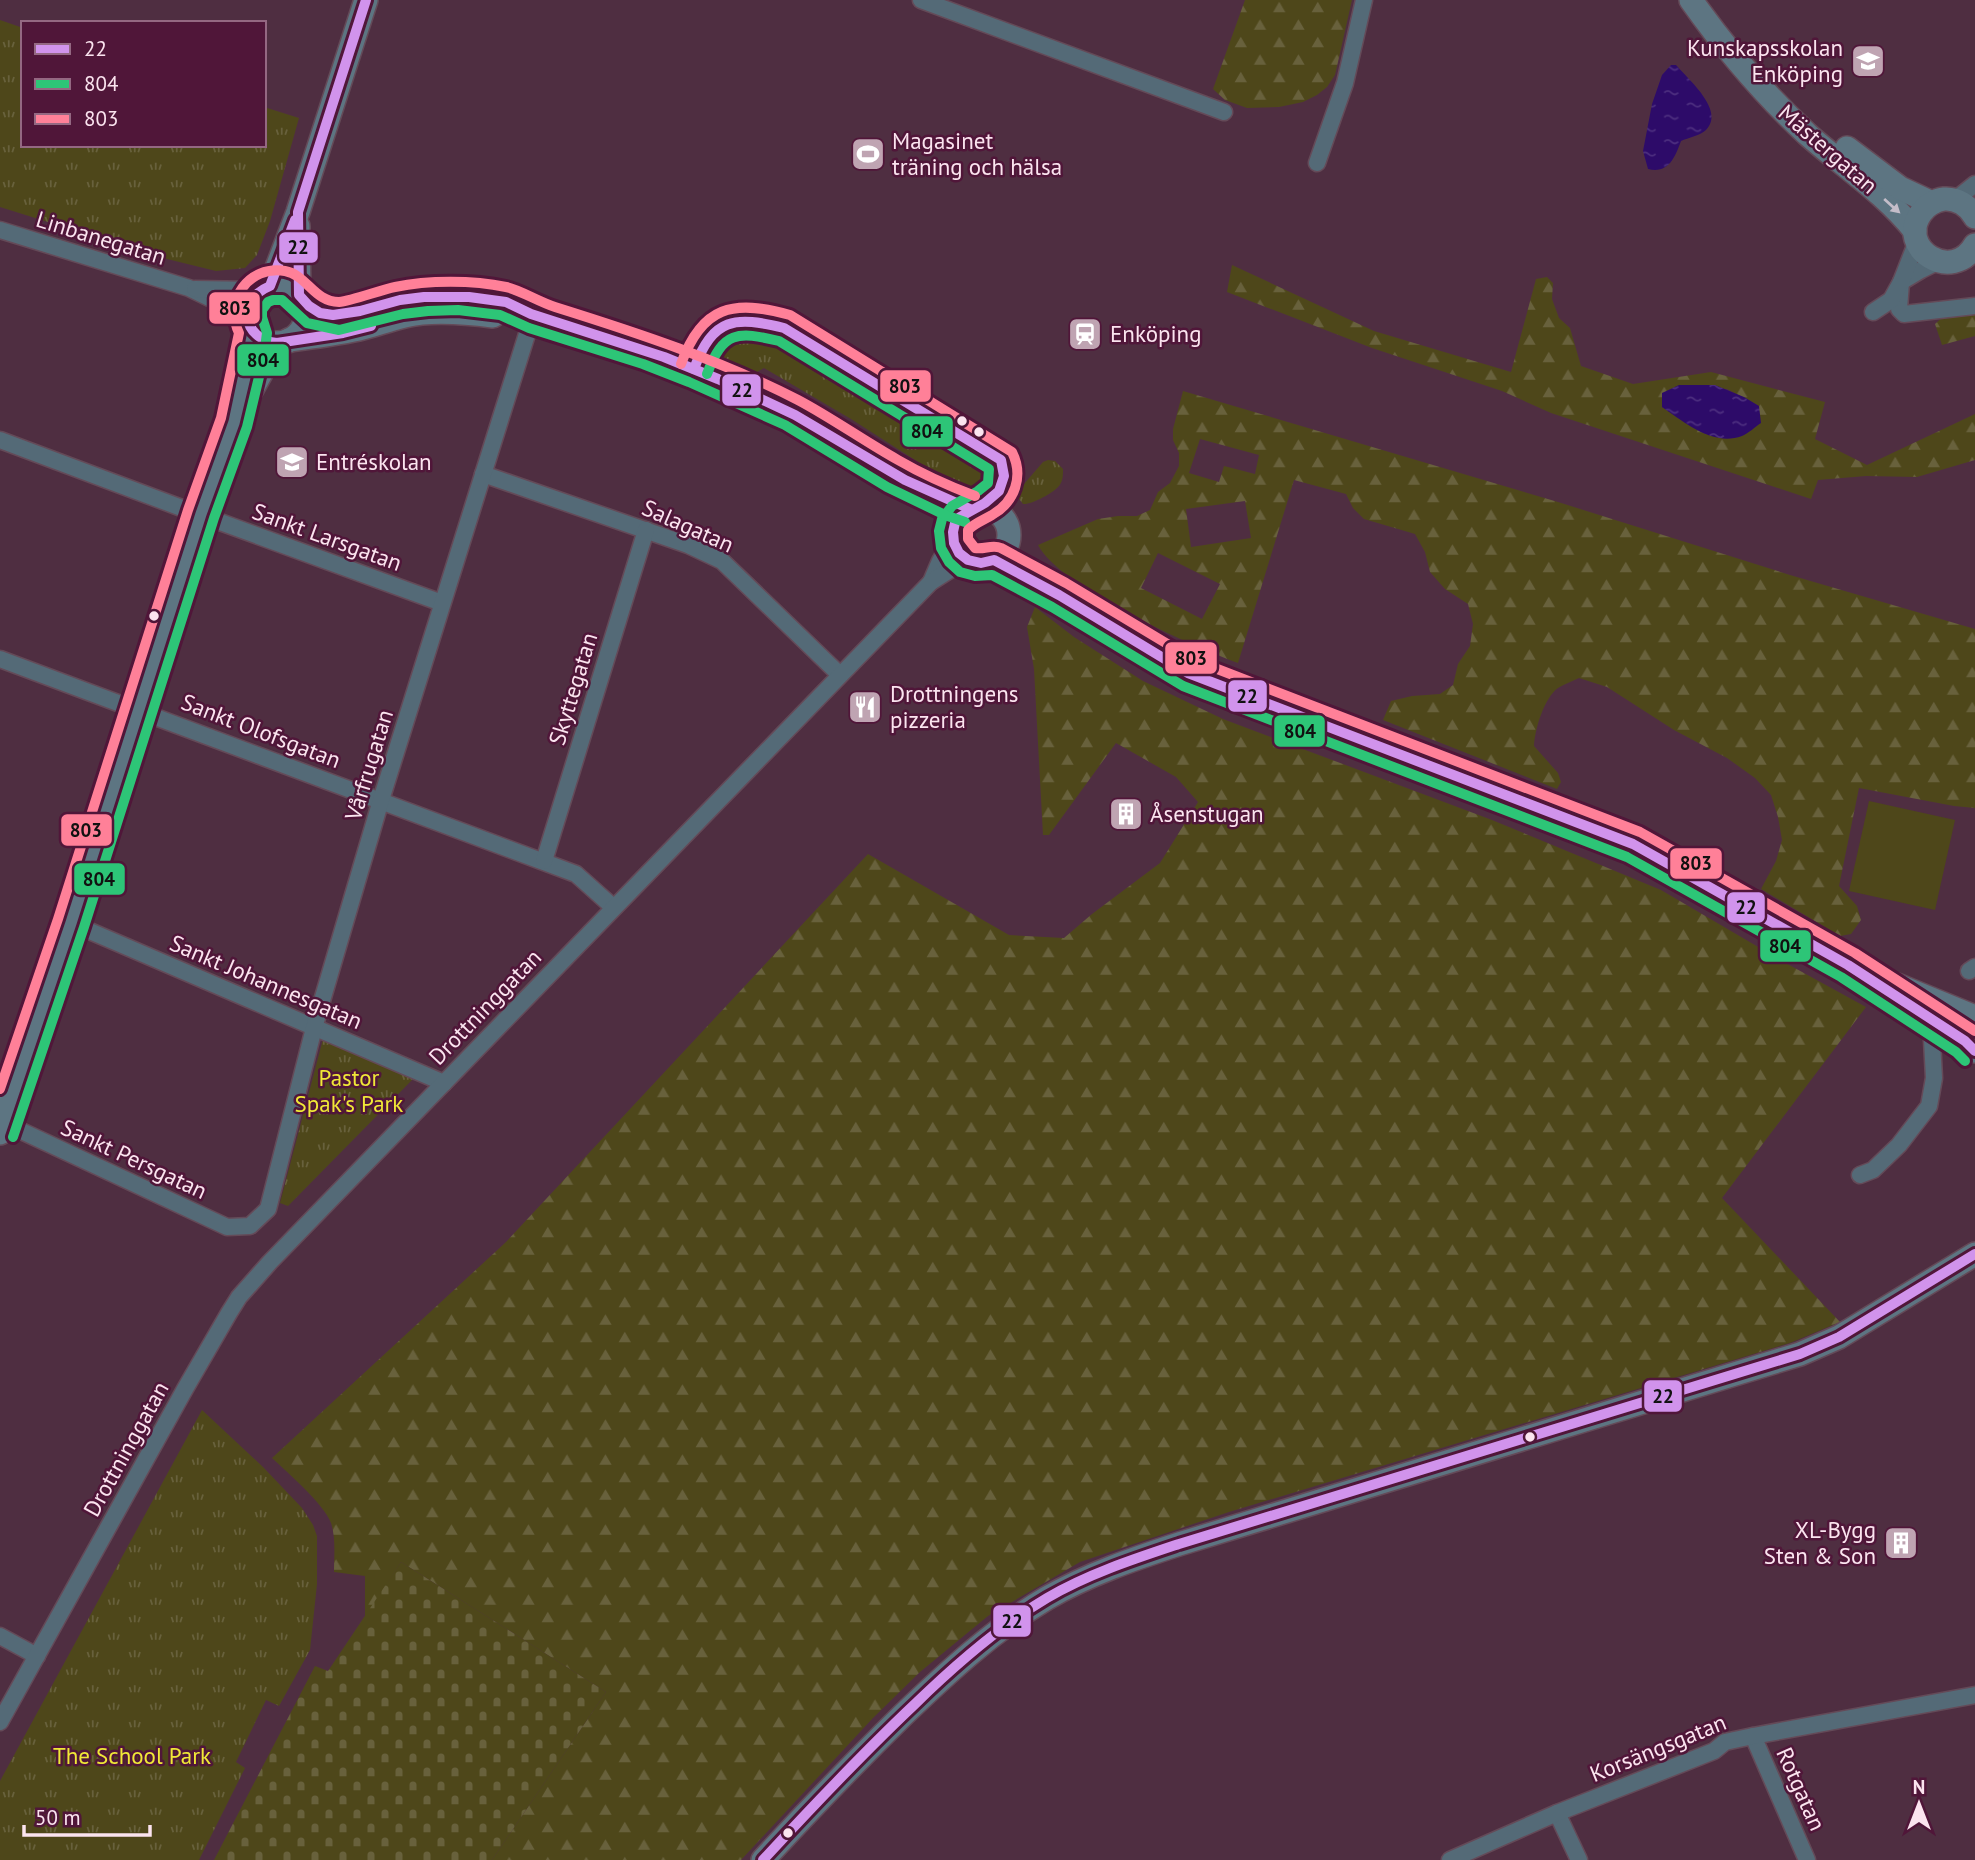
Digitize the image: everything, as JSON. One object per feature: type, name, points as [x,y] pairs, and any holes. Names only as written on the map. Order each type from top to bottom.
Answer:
[{"type":"main road","points":[[265,288],[298,212],[366,0]]},
{"type":"main road","name":"Mästergatan","points":[[1691,0],[1710,27],[1771,98],[1808,135],[1903,216],[1925,254],[1956,263]]},
{"type":"main road","name":"Mästergatan","points":[[1701,0],[1719,25],[1779,93],[1807,118],[1900,188],[1964,204],[1975,217]]},
{"type":"main road","points":[[1916,236],[1919,215],[1959,204]]},
{"type":"main road","points":[[234,422],[284,342],[300,332],[304,324],[306,314],[301,299],[298,212]]},
{"type":"main road","points":[[1956,263],[1975,245]]},
{"type":"main road","points":[[1,1126],[71,923],[201,514],[234,422],[250,354],[248,307],[252,298],[265,288],[282,285],[290,288],[313,310],[339,316],[400,300],[459,296],[504,301],[533,315],[648,351],[694,369],[792,413],[893,474],[970,509]]},
{"type":"main road","points":[[250,325],[258,336],[267,342],[284,342],[342,333],[422,313],[469,313],[505,317],[533,315]]},
{"type":"main road","points":[[893,474],[954,533]]},
{"type":"main road","points":[[989,508],[998,513],[1006,522],[1009,531],[1001,552],[985,563],[967,559],[956,549],[954,533],[962,514],[970,509],[989,508]]},
{"type":"main road","points":[[1001,552],[1059,595],[1188,673],[1633,844],[1849,965],[1965,1041],[1975,1051]]},
{"type":"main road","points":[[1849,965],[1975,1017]]},
{"type":"main road","points":[[763,1860],[885,1732],[987,1639],[1048,1598],[1100,1571],[1179,1544],[1800,1354],[1839,1337],[1975,1254]]},
{"type":"street","points":[[920,0],[1224,112]]},
{"type":"street","points":[[1317,163],[1345,83],[1364,0]]},
{"type":"street","points":[[1959,204],[1975,184]]},
{"type":"street","name":"Linbanegatan","points":[[0,230],[189,288],[230,308],[250,325]]},
{"type":"street","points":[[1873,313],[1891,300],[1901,282],[1916,236]]},
{"type":"street","points":[[1901,282],[1921,270],[1956,263]]},
{"type":"street","points":[[1901,282],[1899,309],[1904,314],[1975,306]]},
{"type":"street","name":"Linbanegatan","points":[[189,288],[265,288]]},
{"type":"street","name":"Vårfrugatan","points":[[250,1226],[268,1209],[314,1028],[381,800],[533,315]]},
{"type":"street","name":"Sankt Larsgatan","points":[[0,440],[442,603]]},
{"type":"street","name":"Salagatan","points":[[483,474],[688,545],[722,561],[840,675]]},
{"type":"street","name":"Skyttegatan","points":[[544,861],[646,530]]},
{"type":"street","name":"Drottninggatan","points":[[931,582],[954,533]]},
{"type":"street","name":"Drottninggatan","points":[[0,1722],[239,1297],[613,907],[931,582],[967,559]]},
{"type":"street","name":"Sankt Olofsgatan","points":[[0,659],[544,861],[576,874],[613,907]]},
{"type":"street","name":"Sankt Johannesgatan","points":[[71,923],[444,1083]]},
{"type":"street","points":[[1860,1175],[1873,1170],[1899,1145],[1929,1106],[1934,1078],[1932,1040],[1938,1024]]},
{"type":"street","name":"Sankt Persgatan","points":[[1,1126],[227,1227],[250,1226]]},
{"type":"street","points":[[0,1636],[37,1656]]},
{"type":"street","name":"Korsängsgatan","points":[[1450,1860],[1557,1813],[1714,1751],[1725,1742],[1975,1695]]},
{"type":"street","name":"Rotgatan","points":[[1753,1736],[1807,1860]]},
{"type":"street","points":[[1557,1813],[1579,1860]]},
{"type":"green space","points":[[1245,0],[1352,0],[1335,75],[1327,87],[1303,102],[1279,107],[1247,108],[1225,100],[1213,89]]},
{"type":"green space","points":[[0,20],[21,27],[21,147],[266,147],[266,108],[299,118],[270,221],[257,255],[245,268],[216,271],[163,258],[0,207]]},
{"type":"green space","points":[[1232,265],[1374,331],[1511,372],[1536,279],[1547,277],[1553,283],[1552,299],[1559,318],[1570,328],[1581,366],[1633,384],[1711,372],[1825,402],[1815,439],[1867,465],[1975,414],[1975,460],[1917,477],[1866,476],[1818,480],[1811,499],[1551,413],[1502,391],[1372,348],[1227,292]],"holes":[[[1727,389],[1759,406],[1705,434],[1662,407],[1662,393]]]},
{"type":"green space","points":[[1975,314],[1975,336],[1942,345],[1935,324],[1944,316]]},
{"type":"green space","points":[[742,330],[770,337],[769,344],[798,349],[994,471],[991,485],[981,494],[951,483],[851,419],[764,368],[757,372],[725,362],[721,357],[718,342],[729,334]]},
{"type":"green space","points":[[1183,391],[1975,629],[1975,808],[1859,788],[1839,886],[1857,906],[1861,920],[1851,934],[1840,936],[1761,889],[1776,861],[1782,840],[1771,795],[1755,778],[1727,758],[1674,730],[1607,687],[1579,678],[1558,688],[1548,699],[1538,723],[1534,746],[1558,773],[1561,782],[1557,789],[1383,720],[1391,701],[1440,694],[1453,685],[1458,664],[1470,646],[1473,624],[1468,604],[1445,589],[1430,572],[1425,552],[1415,534],[1364,519],[1353,508],[1346,494],[1294,480],[1238,663],[1160,629],[1099,597],[1052,562],[1038,545],[1098,519],[1137,516],[1150,510],[1158,492],[1170,483],[1179,466],[1173,429]],"holes":[[[1200,439],[1259,455],[1255,474],[1224,466],[1219,482],[1189,473]],[[1245,501],[1251,538],[1191,547],[1186,509]],[[1158,553],[1220,584],[1202,619],[1141,588]]]},
{"type":"green space","points":[[1055,461],[1063,469],[1060,484],[1042,498],[1023,504],[1016,495],[1018,491],[1043,462]]},
{"type":"green space","points":[[1035,607],[1074,637],[1143,681],[1223,719],[1492,820],[1661,890],[1866,1007],[1722,1198],[1840,1322],[1790,1343],[1229,1512],[1080,1562],[988,1616],[920,1672],[873,1718],[741,1860],[492,1860],[606,1692],[401,1562],[365,1618],[365,1576],[334,1572],[334,1535],[327,1515],[305,1489],[272,1458],[506,1242],[868,854],[1009,935],[1064,938],[1160,863],[1198,802],[1176,777],[1116,743],[1049,835],[1043,835],[1034,669],[1027,627]]},
{"type":"green space","points":[[1869,801],[1955,820],[1935,910],[1849,891]]},
{"type":"green space","name":"Pastor Spak's Park","points":[[323,1039],[414,1078],[288,1206],[280,1203]]},
{"type":"green space","name":"The School Park","points":[[202,1410],[263,1467],[302,1508],[313,1525],[317,1536],[317,1584],[310,1650],[279,1706],[266,1700],[236,1762],[245,1768],[199,1860],[0,1860],[0,1781]]},
{"type":"green space","points":[[401,1562],[606,1692],[492,1860],[214,1860],[315,1666],[328,1671]]},
{"type":"water","points":[[1671,65],[1676,65],[1703,96],[1711,114],[1711,122],[1704,132],[1681,141],[1666,167],[1648,169],[1643,151],[1652,104],[1662,75]]},
{"type":"water","points":[[1679,385],[1715,385],[1744,397],[1759,406],[1761,423],[1745,435],[1731,439],[1710,436],[1699,431],[1662,407],[1662,393]]},
{"type":"transit line","name":"22","points":[[366,0],[298,212],[299,295],[309,306],[320,313],[333,315],[424,297],[469,297],[506,302],[531,314],[664,357],[718,379],[795,415],[905,480],[970,509]]},
{"type":"transit line","name":"22","points":[[295,220],[270,286],[259,292],[248,309],[250,327],[265,340],[277,343],[371,326]]},
{"type":"transit line","name":"803","points":[[0,1089],[58,919],[188,510],[221,418],[239,333],[235,321],[237,298],[250,280],[260,274],[285,271],[293,273],[323,298],[339,302],[395,287],[422,283],[465,282],[511,289],[739,372],[811,407],[916,470],[975,496]]},
{"type":"transit line","name":"804","points":[[13,1137],[84,927],[214,518],[247,427],[264,356],[267,333],[262,310],[268,302],[282,300],[307,323],[339,330],[403,314],[428,311],[458,310],[500,315],[529,328],[643,364],[689,382],[785,425],[887,487],[965,522]]},
{"type":"transit line","name":"803","points":[[681,364],[699,330],[722,312],[736,308],[752,308],[790,315],[1012,452],[1017,470],[1012,496],[1000,510],[968,530],[968,539],[975,548],[1001,548],[1066,583],[1194,660],[1640,832],[1855,953],[1975,1031]]},
{"type":"transit line","name":"22","points":[[694,369],[709,339],[728,324],[752,322],[784,328],[1001,460],[1004,476],[999,491],[955,523],[954,543],[959,553],[968,560],[981,563],[994,560],[1059,595],[1188,673],[1633,844],[1848,965],[1965,1041],[1975,1051]]},
{"type":"transit line","name":"804","points":[[707,374],[719,349],[733,338],[752,336],[779,341],[989,469],[988,483],[952,506],[942,519],[939,531],[941,548],[949,562],[960,572],[975,576],[992,575],[1052,607],[1183,686],[1627,857],[1841,977],[1956,1052],[1965,1061]]},
{"type":"transit line","name":"22","points":[[763,1860],[857,1761],[946,1675],[1011,1621],[1063,1589],[1111,1568],[1179,1544],[1800,1354],[1839,1337],[1975,1254]]},
{"type":"place","name":"Kunskapsskolan Enköping","points":[[1868,61]]},
{"type":"place","name":"Magasinet träning och hälsa","points":[[868,154]]},
{"type":"place","name":"Enköping","points":[[1085,334]]},
{"type":"place","name":"Entréskolan","points":[[292,462]]},
{"type":"place","name":"Drottningens pizzeria","points":[[865,707]]},
{"type":"place","name":"Åsenstugan","points":[[1126,814]]},
{"type":"place","name":"XL-Bygg Sten & Son","points":[[1901,1543]]}]
